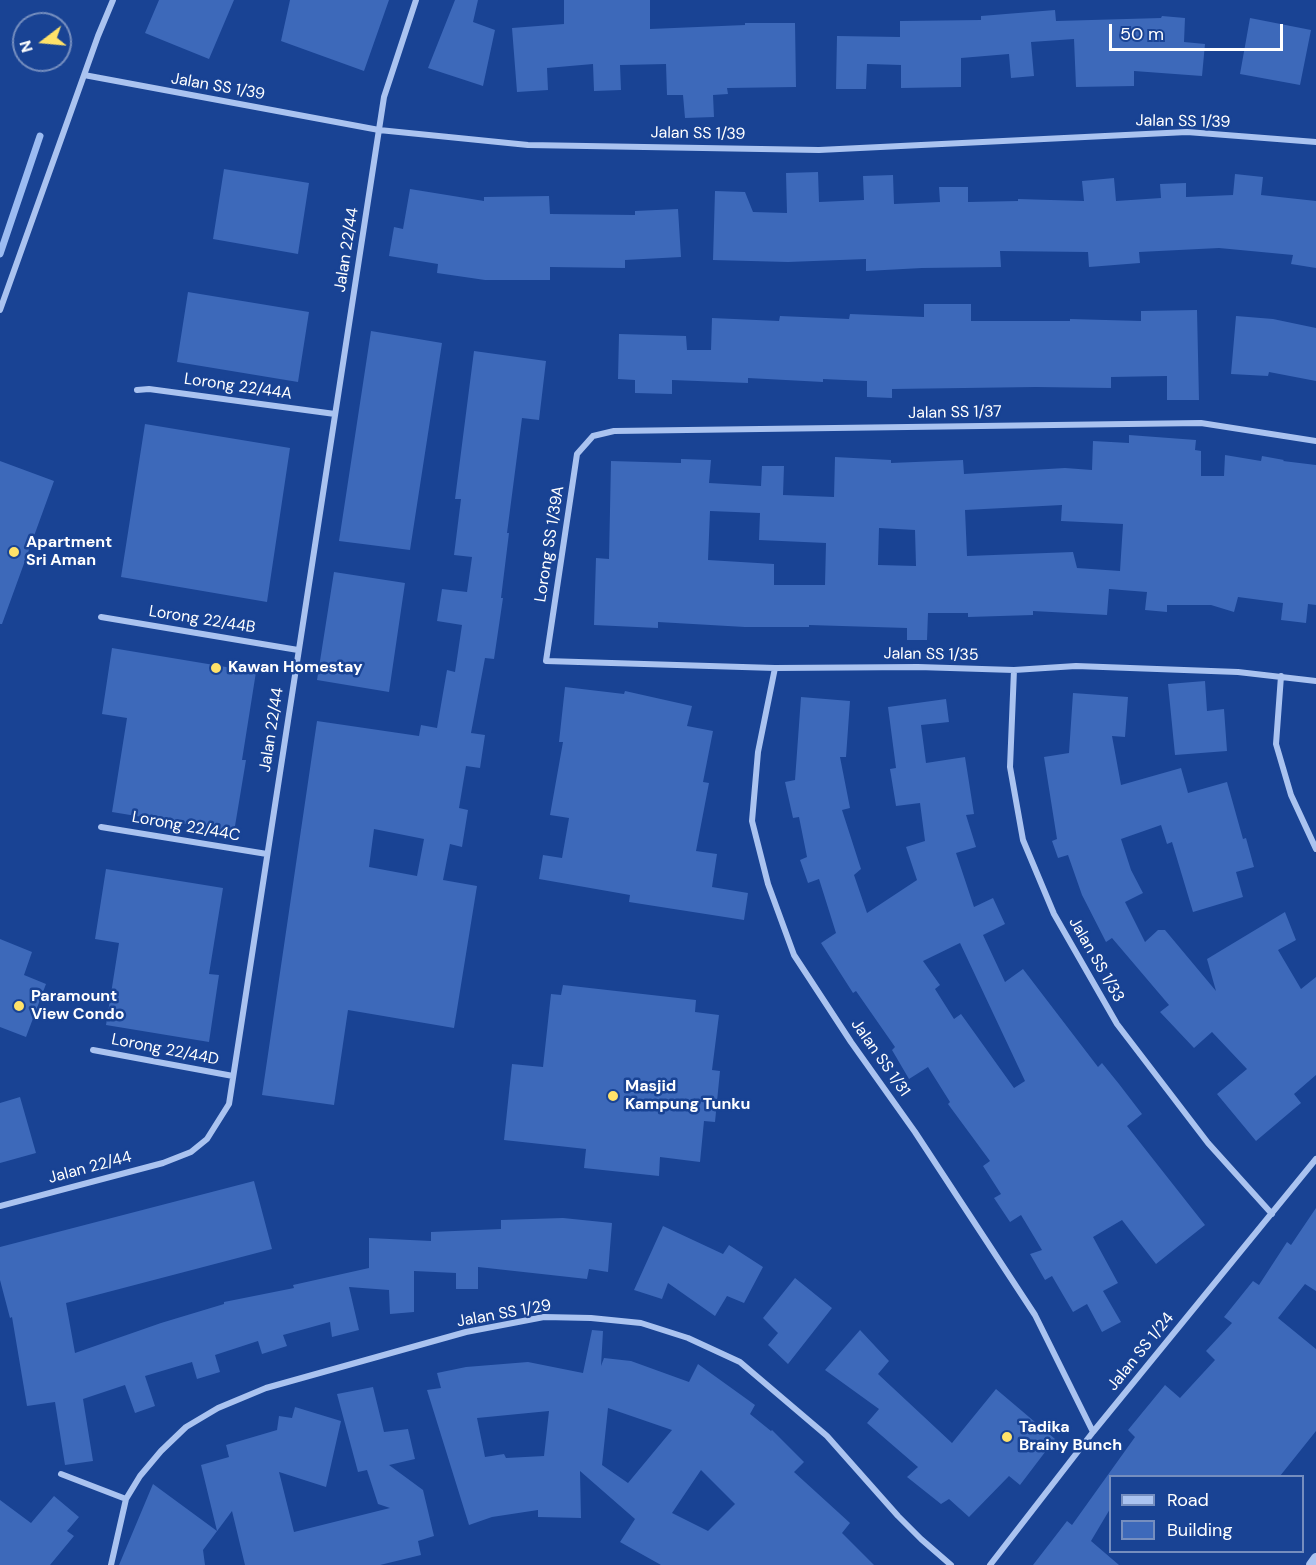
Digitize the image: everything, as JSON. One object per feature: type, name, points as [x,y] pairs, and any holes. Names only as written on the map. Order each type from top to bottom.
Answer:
[{"type":"street","points":[[0,310],[113,0]]},
{"type":"street","name":"Jalan 22/44","points":[[0,1206],[164,1163],[191,1152],[207,1139],[229,1104],[384,97],[416,0]]},
{"type":"street","name":"Jalan SS 1/39","points":[[84,75],[379,130],[528,145],[819,150],[1188,132],[1316,142]]},
{"type":"street","name":"Lorong 22/44A","points":[[138,390],[149,389],[335,414]]},
{"type":"street","name":"Jalan SS 1/37","points":[[593,436],[614,431],[1201,423],[1316,441]]},
{"type":"street","name":"Lorong SS 1/39A","points":[[546,661],[577,454],[593,436]]},
{"type":"street","name":"Lorong 22/44B","points":[[101,617],[298,650]]},
{"type":"street","name":"Jalan SS 1/35","points":[[546,661],[776,668],[918,667],[1014,670],[1076,666],[1238,672],[1316,681]]},
{"type":"street","name":"Jalan SS 1/31","points":[[776,668],[758,752],[753,821],[768,884],[794,955],[851,1042],[915,1132],[1035,1315],[1093,1432]]},
{"type":"street","name":"Jalan SS 1/33","points":[[1014,670],[1010,767],[1023,840],[1054,914],[1117,1024],[1208,1143],[1272,1214]]},
{"type":"street","points":[[1281,676],[1276,744],[1291,795],[1316,849]]},
{"type":"street","name":"Lorong 22/44C","points":[[101,826],[267,854]]},
{"type":"street","name":"Lorong 22/44D","points":[[93,1050],[233,1076]]},
{"type":"street","name":"Jalan SS 1/24","points":[[990,1565],[1093,1432],[1316,1159]]},
{"type":"street","name":"Jalan SS 1/29","points":[[111,1565],[126,1498],[161,1450],[186,1427],[218,1408],[266,1388],[466,1332],[544,1317],[591,1318],[641,1323],[688,1338],[740,1362],[827,1436],[898,1516],[951,1565]]},
{"type":"street","points":[[61,1474],[126,1498]]},
{"type":"street","points":[[1311,1565],[1316,1558]]},
{"type":"building","points":[[159,0],[234,0],[209,59],[145,33]]},
{"type":"building","points":[[290,0],[389,0],[364,71],[281,41]]},
{"type":"building","points":[[455,0],[478,0],[473,22],[495,30],[483,86],[428,68]]},
{"type":"building","points":[[564,0],[650,0],[650,29],[745,25],[745,23],[795,23],[796,87],[727,88],[728,94],[713,95],[714,117],[685,118],[683,95],[667,95],[666,64],[620,65],[621,90],[594,91],[593,64],[547,68],[548,90],[517,92],[512,28],[564,24]]},
{"type":"building","points":[[1055,10],[1056,21],[1161,18],[1162,16],[1185,18],[1184,42],[1205,44],[1202,76],[1134,71],[1134,86],[1076,87],[1074,39],[1031,42],[1034,76],[1011,78],[1009,54],[961,58],[961,87],[901,88],[901,65],[867,64],[866,89],[836,89],[837,36],[900,37],[900,21],[981,20],[981,16]]},
{"type":"building","points":[[1250,18],[1311,30],[1300,85],[1240,74]]},
{"type":"building","points":[[224,169],[309,183],[298,254],[213,239]]},
{"type":"building","points":[[818,172],[819,202],[864,200],[863,176],[893,175],[894,204],[940,202],[939,187],[968,187],[968,202],[1018,201],[1018,199],[1084,201],[1082,181],[1114,178],[1116,201],[1161,198],[1160,184],[1186,183],[1186,197],[1233,195],[1235,174],[1263,177],[1261,195],[1316,201],[1316,268],[1291,264],[1293,255],[1219,248],[1139,252],[1140,263],[1089,267],[1088,252],[1000,251],[1001,267],[866,271],[866,259],[788,262],[713,260],[715,191],[745,192],[753,212],[787,213],[786,173]]},
{"type":"building","points":[[410,189],[484,201],[484,197],[549,196],[550,214],[635,215],[635,211],[678,209],[681,257],[625,260],[625,268],[550,267],[550,280],[485,280],[437,273],[438,264],[389,256],[394,227],[403,229]]},
{"type":"building","points":[[188,292],[309,312],[298,382],[177,362]]},
{"type":"building","points":[[924,304],[971,304],[971,321],[1070,321],[1070,319],[1141,321],[1141,311],[1197,310],[1199,400],[1167,400],[1167,376],[1111,377],[1111,388],[892,389],[892,398],[867,397],[867,381],[823,379],[823,382],[748,378],[748,383],[672,380],[672,394],[635,393],[635,380],[618,379],[619,334],[686,336],[687,350],[711,350],[712,318],[779,321],[780,316],[849,319],[850,314],[924,317]]},
{"type":"building","points":[[1236,316],[1273,319],[1316,328],[1316,381],[1269,372],[1268,376],[1231,374]]},
{"type":"building","points":[[371,331],[442,343],[410,550],[339,541]]},
{"type":"building","points":[[474,351],[546,361],[539,420],[522,418],[507,533],[509,533],[501,598],[503,598],[494,659],[485,658],[471,733],[485,735],[480,768],[466,766],[459,808],[468,810],[462,847],[450,844],[443,880],[477,886],[454,1028],[348,1010],[334,1105],[262,1095],[317,721],[419,736],[421,725],[437,728],[447,670],[455,672],[462,625],[437,621],[442,589],[467,592],[472,557],[454,555],[461,499],[455,499]],"holes":[[[374,829],[424,839],[417,876],[369,867]]]},
{"type":"building","points":[[145,424],[290,448],[267,602],[121,577]]},
{"type":"building","points":[[1129,435],[1196,440],[1195,450],[1201,451],[1201,476],[1224,476],[1225,455],[1261,461],[1262,456],[1316,465],[1316,605],[1308,604],[1306,623],[1281,620],[1283,603],[1238,597],[1234,612],[1211,605],[1167,605],[1167,612],[1145,610],[1147,592],[1109,589],[1107,615],[1033,611],[1033,615],[968,617],[968,613],[928,613],[927,640],[907,640],[907,628],[809,625],[809,627],[745,627],[658,622],[658,628],[594,625],[596,558],[609,559],[611,461],[681,463],[681,459],[711,460],[709,483],[761,486],[762,466],[784,466],[783,495],[834,497],[835,457],[891,460],[891,463],[963,460],[964,474],[1065,468],[1092,470],[1093,441],[1129,443]],"holes":[[[1062,505],[1061,521],[1123,524],[1120,571],[1077,568],[1073,552],[967,556],[965,510]],[[710,511],[760,513],[759,540],[826,543],[825,585],[774,585],[774,564],[708,560]],[[879,528],[915,530],[916,566],[878,565]]]},
{"type":"building","name":"Apartment Sri Aman","points":[[0,461],[54,481],[2,624],[0,624]]},
{"type":"building","points":[[334,572],[405,583],[389,692],[317,680]]},
{"type":"building","points":[[112,648],[256,672],[242,760],[246,760],[234,832],[112,812],[127,718],[102,714]]},
{"type":"building","points":[[1205,681],[1207,711],[1224,709],[1227,751],[1175,755],[1168,684]]},
{"type":"building","points":[[565,687],[624,694],[625,691],[692,706],[687,726],[713,731],[703,782],[709,783],[696,851],[717,854],[712,887],[748,893],[744,920],[629,902],[630,895],[539,879],[543,855],[562,858],[569,818],[550,815],[563,742],[559,742]]},
{"type":"building","points":[[1073,693],[1128,697],[1125,737],[1112,736],[1121,785],[1181,768],[1188,793],[1227,782],[1243,839],[1246,838],[1254,867],[1236,872],[1243,897],[1193,912],[1172,842],[1167,844],[1161,825],[1121,839],[1131,870],[1143,893],[1125,902],[1145,942],[1158,930],[1165,930],[1216,991],[1207,959],[1285,912],[1296,940],[1278,950],[1301,989],[1316,977],[1316,1075],[1294,1094],[1301,1103],[1256,1141],[1217,1094],[1247,1069],[1212,1032],[1194,1048],[1160,1012],[1169,1005],[1112,938],[1106,942],[1082,895],[1068,855],[1058,858],[1052,841],[1057,839],[1044,757],[1069,753]]},
{"type":"building","points":[[801,697],[850,701],[846,757],[840,757],[850,808],[842,810],[861,869],[854,875],[867,913],[917,880],[906,847],[925,841],[920,803],[896,806],[890,769],[896,768],[888,707],[946,699],[949,722],[921,725],[926,763],[965,757],[974,814],[966,815],[976,847],[956,853],[974,907],[993,898],[1005,924],[983,935],[1005,982],[1023,969],[1098,1067],[1102,1063],[1142,1114],[1127,1126],[1205,1225],[1156,1264],[1122,1220],[1093,1237],[1118,1283],[1103,1291],[1121,1322],[1102,1332],[1087,1304],[1073,1312],[1052,1276],[1045,1280],[1030,1254],[1042,1250],[1021,1215],[1010,1222],[994,1198],[1001,1194],[983,1166],[990,1161],[948,1104],[950,1102],[928,1067],[909,1079],[892,1050],[895,1047],[856,991],[853,993],[821,943],[836,933],[819,879],[808,883],[800,860],[807,857],[799,817],[793,818],[785,782],[795,780]],"holes":[[[960,943],[1025,1081],[1014,1088],[961,1014],[954,1019],[935,989],[940,985],[923,961]]]},
{"type":"building","points":[[106,869],[223,888],[209,974],[219,975],[209,1042],[106,1025],[119,943],[95,939]]},
{"type":"building","name":"Paramount View Condo","points":[[0,939],[32,952],[24,975],[46,984],[26,1037],[0,1027]]},
{"type":"building","name":"Masjid Kampung Tunku","points":[[563,985],[696,1000],[695,1012],[719,1015],[712,1070],[720,1071],[715,1122],[704,1121],[700,1162],[660,1157],[659,1176],[584,1168],[586,1149],[504,1140],[512,1064],[543,1067],[551,994],[561,995]]},
{"type":"building","points":[[20,1097],[36,1153],[0,1163],[0,1103]]},
{"type":"building","points":[[254,1181],[272,1249],[66,1303],[75,1353],[224,1304],[224,1302],[294,1288],[293,1285],[369,1268],[369,1238],[431,1241],[431,1232],[501,1229],[501,1220],[563,1218],[612,1223],[608,1272],[589,1269],[587,1279],[478,1267],[478,1289],[456,1289],[456,1273],[414,1271],[414,1312],[390,1314],[389,1290],[349,1287],[359,1330],[332,1337],[330,1322],[283,1335],[287,1346],[262,1354],[258,1341],[215,1355],[220,1372],[197,1379],[192,1362],[145,1376],[155,1406],[135,1413],[125,1385],[83,1399],[93,1461],[65,1465],[55,1402],[27,1406],[12,1317],[10,1318],[0,1280],[0,1247]]},
{"type":"building","points":[[1316,1208],[1316,1291],[1305,1284],[1278,1318],[1316,1349],[1316,1431],[1281,1475],[1109,1475],[1109,1511],[1091,1541],[1119,1565],[1033,1565],[1067,1521],[1072,1525],[1135,1437],[1128,1430],[1165,1385],[1180,1398],[1215,1360],[1206,1351],[1232,1323],[1224,1317],[1253,1281],[1259,1285],[1287,1242],[1291,1245]]},
{"type":"building","points":[[663,1226],[723,1254],[729,1245],[763,1267],[744,1303],[727,1296],[715,1316],[668,1283],[662,1299],[634,1290]]},
{"type":"building","points":[[795,1278],[832,1308],[788,1364],[768,1345],[778,1333],[763,1318]]},
{"type":"building","points":[[592,1330],[603,1331],[601,1366],[604,1358],[631,1361],[689,1382],[698,1364],[755,1405],[750,1414],[772,1430],[804,1462],[794,1472],[850,1523],[842,1533],[874,1565],[661,1565],[620,1542],[635,1519],[580,1471],[581,1518],[538,1517],[538,1510],[492,1517],[469,1525],[427,1390],[441,1388],[437,1373],[466,1367],[528,1362],[583,1373]],"holes":[[[608,1408],[672,1430],[628,1483],[602,1465]],[[549,1411],[544,1456],[506,1458],[504,1454],[485,1457],[477,1418]],[[701,1470],[735,1504],[708,1531],[672,1513]]]},
{"type":"building","points":[[860,1330],[889,1361],[878,1374],[952,1443],[996,1389],[1055,1439],[1020,1485],[1009,1476],[969,1517],[949,1499],[941,1504],[907,1477],[918,1467],[867,1423],[879,1409],[825,1370]]},
{"type":"building","points":[[373,1387],[384,1432],[408,1429],[415,1459],[389,1465],[423,1490],[434,1536],[418,1541],[421,1555],[380,1565],[245,1565],[232,1511],[203,1550],[205,1565],[119,1565],[153,1484],[217,1531],[201,1465],[229,1457],[226,1445],[277,1430],[279,1416],[292,1418],[295,1407],[341,1421],[326,1487],[279,1472],[294,1532],[390,1508],[378,1504],[367,1470],[358,1472],[337,1394]]},
{"type":"building","points":[[54,1496],[79,1517],[67,1531],[74,1536],[50,1565],[0,1565],[0,1500],[31,1523]]},
{"type":"waterway","points":[[0,254],[40,136]]},
{"type":"place","name":"Apartment Sri Aman","points":[[14,552]]},
{"type":"place","name":"Kawan Homestay","points":[[216,668]]},
{"type":"place","name":"Paramount View Condo","points":[[19,1006]]},
{"type":"place","name":"Masjid Kampung Tunku","points":[[613,1096]]},
{"type":"place","name":"Tadika Brainy Bunch","points":[[1007,1437]]}]
